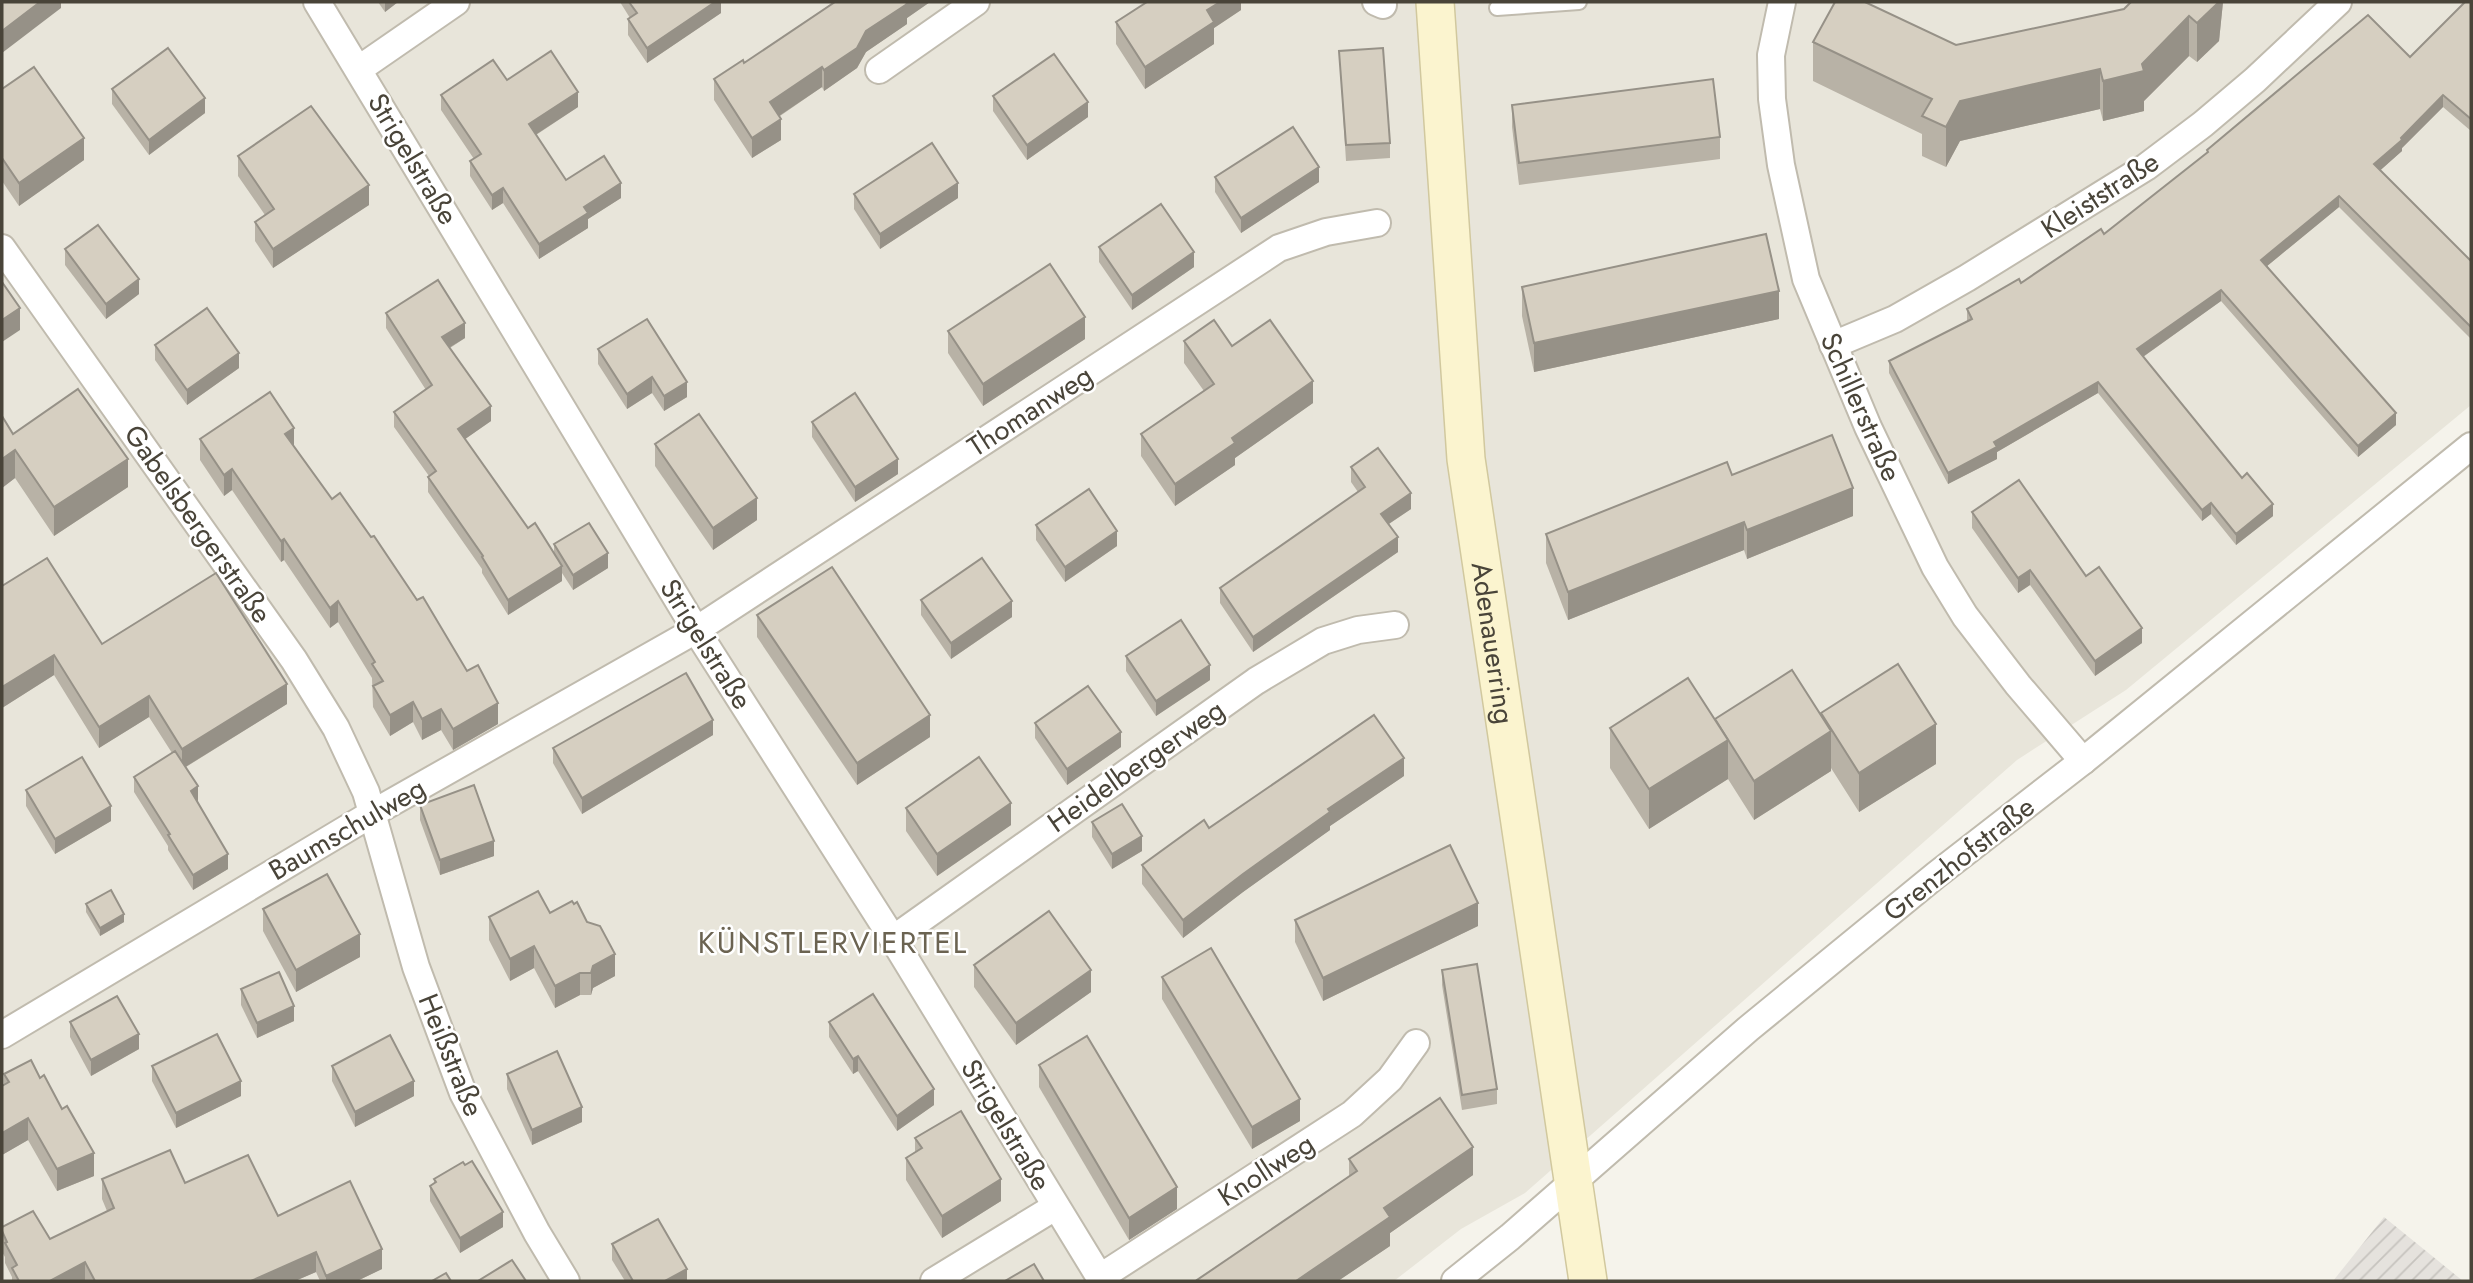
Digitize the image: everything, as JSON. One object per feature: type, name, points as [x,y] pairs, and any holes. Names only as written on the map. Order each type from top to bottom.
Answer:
[{"type":"main road","name":"Adenauerring","points":[[1435,2],[1466,458],[1588,1281]]},
{"type":"street","name":"Strigelstraße","points":[[317,2],[696,630],[893,939],[1101,1279]]},
{"type":"street","points":[[359,69],[456,2]]},
{"type":"street","points":[[879,70],[976,2]]},
{"type":"street","name":"Schillerstraße","points":[[1782,2],[1770,55],[1772,99],[1781,165],[1807,279],[1833,345],[1868,427],[1935,567],[1965,615],[2018,685],[2083,761]]},
{"type":"street","name":"Kleiststraße","points":[[1833,345],[1895,318],[1967,278],[2146,167],[2256,80],[2338,2]]},
{"type":"street","name":"Thomanweg","points":[[696,630],[1279,248],[1326,232],[1377,223]]},
{"type":"street","name":"Gabelsbergerstraße","points":[[2,248],[294,660],[336,728],[373,813]]},
{"type":"street","name":"Grenzhofstraße","points":[[1455,1281],[1748,1029],[2471,446]]},
{"type":"street","name":"Heidelbergerweg","points":[[893,939],[1256,681],[1323,641],[1357,630],[1395,625]]},
{"type":"street","name":"Baumschulweg","points":[[2,1035],[373,813],[696,630]]},
{"type":"street","name":"Heißstraße","points":[[373,813],[416,967],[463,1093],[525,1211],[566,1281]]},
{"type":"street","name":"Knollweg","points":[[1101,1279],[1352,1114],[1390,1079],[1416,1043]]},
{"type":"street","points":[[934,1281],[1055,1207]]},
{"type":"lane","points":[[1497,8],[1579,2]]},
{"type":"shaded area","points":[[2,2],[2471,2],[2471,405],[2126,690],[2017,760],[1525,1193],[1461,1229],[1394,1281],[2,1281]]},
{"type":"shaded area","points":[[2384,1217],[2463,1281],[2333,1281]]},
{"type":"building","points":[[2,2],[40,2],[2,31]]},
{"type":"building","points":[[629,2],[715,2],[647,48],[628,19],[637,13]]},
{"type":"building","points":[[835,2],[907,4],[866,31],[857,48],[824,70],[822,67],[770,102],[781,119],[752,138],[714,79],[743,60],[744,63]]},
{"type":"building","points":[[1147,2],[1220,2],[1207,10],[1214,22],[1145,67],[1116,22]]},
{"type":"building","points":[[1835,2],[1865,2],[1956,45],[2124,9],[2131,2],[2219,2],[2197,23],[2189,16],[2142,64],[2144,71],[2103,81],[2100,69],[1960,101],[1946,127],[1922,116],[1932,99],[1813,42]]},
{"type":"building","points":[[2465,2],[2471,2],[2471,119],[2443,95],[2402,140],[2374,164],[2471,261],[2471,327],[2339,196],[2261,260],[2396,413],[2358,446],[2221,290],[2137,349],[2242,478],[2247,473],[2273,504],[2236,534],[2211,503],[2202,510],[2098,382],[1994,442],[1997,447],[1948,473],[1889,361],[1972,319],[1967,309],[2019,279],[2021,283],[2101,229],[2104,234],[2208,152],[2207,150],[2368,15],[2410,57]]},
{"type":"building","points":[[168,48],[205,98],[149,140],[112,89]]},
{"type":"building","points":[[1383,48],[1390,143],[1346,145],[1339,51]]},
{"type":"building","points":[[551,51],[578,92],[529,124],[566,180],[604,156],[621,183],[584,207],[588,213],[539,244],[503,188],[492,195],[470,161],[481,154],[441,95],[493,60],[507,80]]},
{"type":"building","points":[[1054,54],[1088,102],[1027,145],[993,96]]},
{"type":"building","points":[[34,67],[84,138],[19,183],[2,158],[2,89]]},
{"type":"building","points":[[1713,79],[1720,137],[1519,163],[1512,105]]},
{"type":"building","points":[[311,106],[369,185],[273,249],[255,222],[274,209],[238,156]]},
{"type":"building","points":[[1293,127],[1319,167],[1241,218],[1215,177]]},
{"type":"building","points":[[932,143],[958,183],[880,234],[854,194]]},
{"type":"building","points":[[1161,204],[1194,252],[1132,295],[1099,247]]},
{"type":"building","points":[[98,225],[139,279],[106,304],[65,249]]},
{"type":"building","points":[[1766,234],[1779,291],[1534,343],[1522,287]]},
{"type":"building","points":[[1050,264],[1085,317],[983,384],[948,331]]},
{"type":"building","points":[[438,280],[465,323],[442,337],[491,406],[458,429],[528,528],[535,523],[562,566],[508,600],[483,556],[428,477],[436,471],[394,412],[432,385],[386,313]]},
{"type":"building","points":[[2,282],[20,308],[2,320]]},
{"type":"building","points":[[207,308],[239,353],[187,390],[155,345]]},
{"type":"building","points":[[647,319],[687,382],[664,396],[652,377],[627,394],[598,349]]},
{"type":"building","points":[[1214,320],[1232,346],[1270,320],[1313,381],[1232,438],[1235,443],[1175,484],[1141,434],[1214,384],[1184,341]]},
{"type":"building","points":[[78,389],[128,459],[54,507],[15,450],[2,459],[2,416],[13,434]]},
{"type":"building","points":[[270,392],[294,428],[285,434],[332,499],[340,493],[371,537],[374,536],[417,600],[423,597],[467,671],[478,665],[498,703],[453,729],[441,709],[422,719],[413,702],[390,715],[373,686],[383,681],[372,664],[375,662],[338,601],[330,608],[284,539],[281,541],[232,469],[224,475],[200,439]]},
{"type":"building","points":[[855,393],[898,459],[855,487],[812,422]]},
{"type":"building","points":[[699,414],[757,498],[713,528],[655,444]]},
{"type":"building","points":[[1832,435],[1853,488],[1747,530],[1744,522],[1568,592],[1546,534],[1727,462],[1732,475]]},
{"type":"building","points":[[1378,448],[1411,493],[1381,514],[1398,537],[1253,637],[1220,588],[1365,487],[1351,467]]},
{"type":"building","points":[[2019,480],[2086,576],[2099,567],[2142,628],[2095,661],[2030,570],[2018,578],[1972,512]]},
{"type":"building","points":[[1089,489],[1117,531],[1065,567],[1036,525]]},
{"type":"building","points":[[589,523],[608,553],[573,575],[554,544]]},
{"type":"building","points":[[47,558],[102,644],[216,573],[287,684],[182,749],[149,696],[99,727],[54,655],[2,687],[2,586]]},
{"type":"building","points":[[982,558],[1012,601],[951,643],[921,600]]},
{"type":"building","points":[[832,567],[930,715],[857,763],[757,615]]},
{"type":"building","points":[[1181,620],[1210,665],[1156,701],[1126,656]]},
{"type":"building","points":[[1898,664],[1936,724],[1859,773],[1821,713]]},
{"type":"building","points":[[1792,670],[1831,731],[1754,781],[1715,719]]},
{"type":"building","points":[[686,673],[713,720],[582,798],[553,748]]},
{"type":"building","points":[[1688,678],[1728,740],[1649,789],[1610,728]]},
{"type":"building","points":[[1088,686],[1121,732],[1067,769],[1035,723]]},
{"type":"building","points":[[1374,715],[1404,758],[1328,809],[1330,812],[1183,920],[1142,865],[1204,820],[1209,828]]},
{"type":"building","points":[[175,751],[198,786],[191,791],[228,854],[193,875],[134,777]]},
{"type":"building","points":[[82,757],[111,806],[55,839],[26,790]]},
{"type":"building","points":[[979,757],[1011,803],[937,854],[906,808]]},
{"type":"building","points":[[474,785],[494,841],[440,860],[420,805]]},
{"type":"building","points":[[1122,804],[1142,836],[1112,854],[1092,822]]},
{"type":"building","points":[[1450,845],[1478,903],[1323,978],[1295,920]]},
{"type":"building","points":[[327,874],[360,934],[296,970],[263,909]]},
{"type":"building","points":[[111,890],[124,914],[100,928],[86,904]]},
{"type":"building","points":[[538,891],[550,913],[572,901],[574,904],[577,902],[587,922],[600,926],[615,954],[593,966],[591,973],[580,973],[555,986],[534,946],[510,959],[489,917]]},
{"type":"building","points":[[1049,911],[1091,970],[1016,1023],[974,965]]},
{"type":"building","points":[[1211,948],[1300,1099],[1252,1127],[1162,977]]},
{"type":"building","points":[[1477,964],[1497,1089],[1462,1095],[1442,970]]},
{"type":"building","points":[[279,972],[294,1006],[257,1023],[241,989]]},
{"type":"building","points":[[873,994],[934,1089],[897,1116],[858,1056],[853,1059],[829,1022]]},
{"type":"building","points":[[117,996],[139,1034],[91,1060],[70,1022]]},
{"type":"building","points":[[217,1034],[241,1081],[176,1113],[152,1066]]},
{"type":"building","points":[[390,1035],[414,1081],[355,1112],[332,1066]]},
{"type":"building","points":[[1087,1036],[1177,1187],[1129,1218],[1039,1065]]},
{"type":"building","points":[[557,1051],[582,1107],[532,1130],[507,1074]]},
{"type":"building","points":[[31,1060],[40,1078],[44,1075],[62,1109],[67,1106],[94,1153],[57,1169],[28,1118],[2,1133],[2,1086],[9,1082],[4,1074]]},
{"type":"building","points":[[1440,1098],[1473,1147],[1384,1208],[1390,1217],[1296,1281],[1197,1280],[1357,1171],[1349,1159]]},
{"type":"building","points":[[961,1111],[1001,1179],[942,1216],[906,1158],[922,1148],[915,1138]]},
{"type":"building","points":[[170,1150],[185,1183],[248,1155],[278,1216],[350,1181],[382,1249],[326,1276],[316,1252],[251,1281],[95,1281],[85,1262],[50,1281],[19,1281],[12,1268],[17,1265],[5,1243],[7,1242],[2,1227],[33,1211],[50,1239],[114,1208],[102,1179]]},
{"type":"building","points":[[472,1161],[503,1212],[460,1238],[430,1186],[436,1182],[434,1179],[463,1162],[465,1165]]},
{"type":"building","points":[[658,1219],[687,1269],[665,1281],[633,1281],[612,1244]]},
{"type":"building","points":[[512,1260],[526,1281],[478,1281]]},
{"type":"building","points":[[1034,1264],[1044,1281],[1005,1281]]},
{"type":"building","points":[[446,1273],[451,1281],[432,1281]]},
{"type":"district","name":"KÜNSTLERVIERTEL","points":[[833,942]]}]
